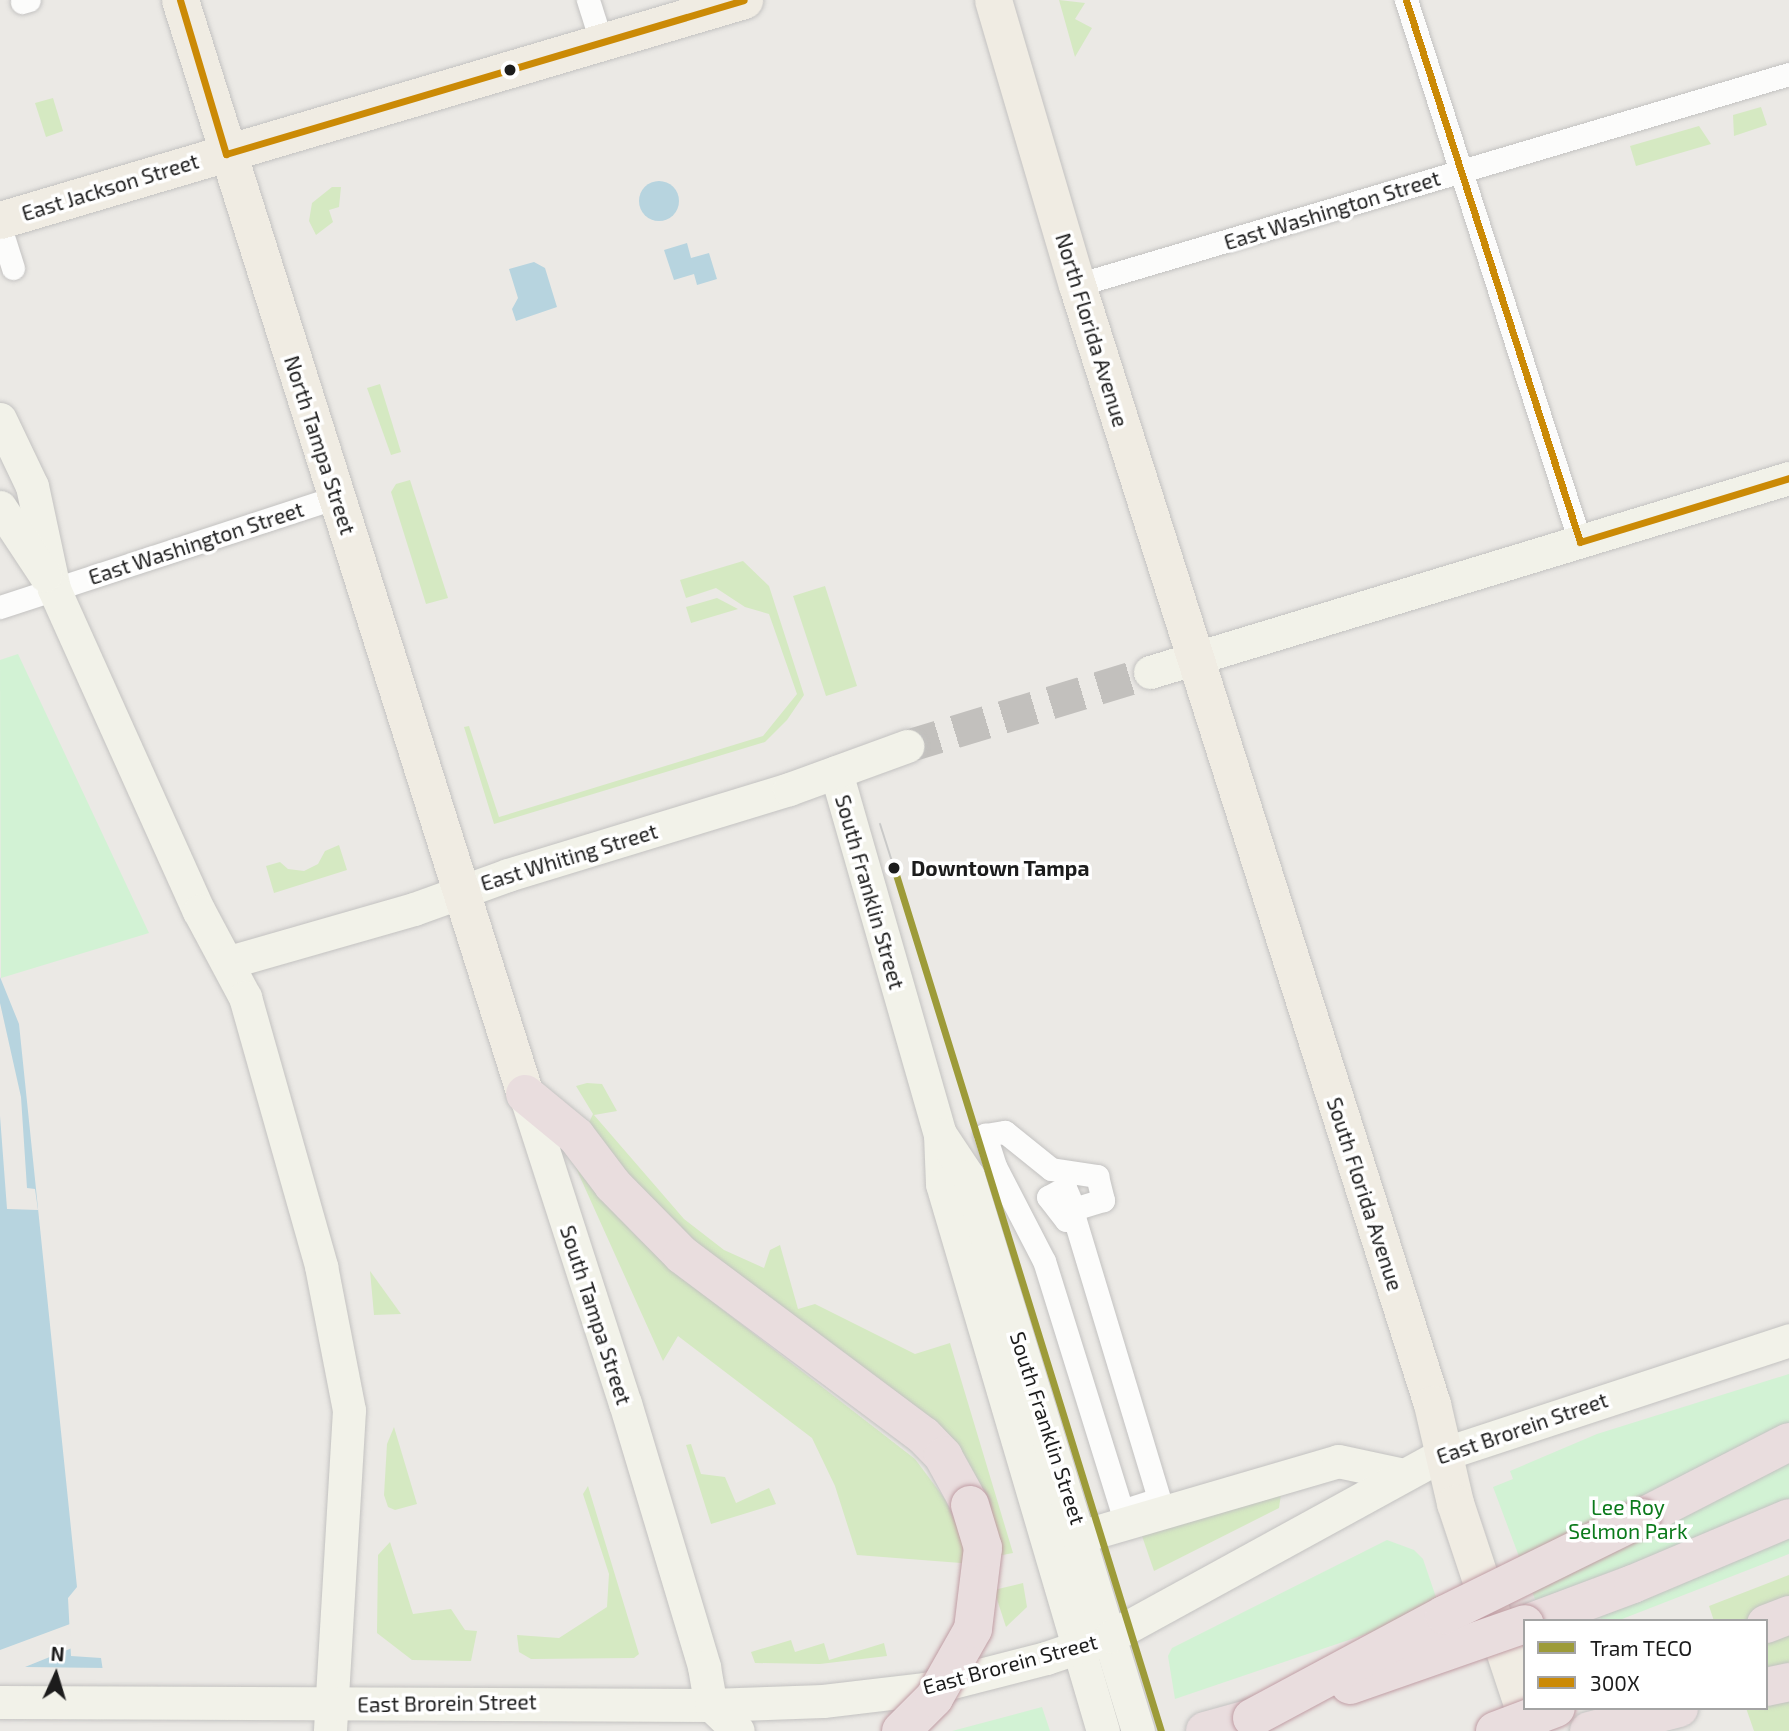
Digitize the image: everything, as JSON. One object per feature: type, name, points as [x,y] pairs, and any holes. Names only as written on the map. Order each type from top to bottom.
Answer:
[{"type":"highway","points":[[525,1094],[576,1136],[634,1208],[682,1255],[924,1436],[948,1464],[970,1505],[983,1548],[973,1629],[934,1699],[901,1731]]},
{"type":"highway","points":[[1252,1718],[1444,1615],[1789,1443]]},
{"type":"highway","points":[[1539,1619],[1633,1584],[1789,1518]]},
{"type":"highway","points":[[1768,1623],[1789,1615]]},
{"type":"highway","points":[[1205,1731],[1252,1718],[1523,1625]]},
{"type":"highway","points":[[1768,1687],[1789,1682]]},
{"type":"highway","points":[[1495,1731],[1551,1710]]},
{"type":"highway","points":[[1589,1731],[1671,1710]]},
{"type":"main road","name":"North Tampa Street","points":[[180,0],[226,154],[463,890]]},
{"type":"main road","name":"East Jackson Street","points":[[0,220],[173,166],[226,154],[744,0]]},
{"type":"main road","name":"North Florida Avenue","points":[[993,0],[1077,285],[1197,658]]},
{"type":"main road","name":"South Florida Avenue","points":[[1197,658],[1432,1404],[1443,1454],[1523,1706]]},
{"type":"main road","name":"South Tampa Street","points":[[463,890],[525,1094]]},
{"type":"main road","name":"South Florida Avenue","points":[[1524,1710],[1531,1731]]},
{"type":"street","points":[[588,0],[601,41]]},
{"type":"street","points":[[1406,0],[1580,542]]},
{"type":"street","name":"East Washington Street","points":[[1077,285],[1789,74]]},
{"type":"street","points":[[0,227],[13,268]]},
{"type":"street","points":[[0,419],[32,486],[54,589]]},
{"type":"street","points":[[1150,672],[1789,478]]},
{"type":"street","name":"East Washington Street","points":[[0,607],[337,497]]},
{"type":"street","points":[[0,507],[54,589],[199,911],[229,962],[245,998],[308,1217],[340,1347],[349,1410],[330,1718]]},
{"type":"street","name":"East Whiting Street","points":[[229,962],[414,909],[463,890],[836,772],[907,746]]},
{"type":"street","name":"South Franklin Street","points":[[836,772],[940,1134],[942,1184],[1076,1649],[1103,1731]]},
{"type":"street","name":"South Tampa Street","points":[[525,1094],[625,1403],[704,1667],[711,1705]]},
{"type":"street","points":[[1005,1132],[1051,1169],[1097,1176],[1103,1200],[1074,1209],[1065,1188],[1048,1197],[1066,1220],[1074,1217],[1159,1499],[1122,1511],[1044,1261],[1000,1177],[985,1135],[1005,1132]]},
{"type":"street","name":"South Franklin Street","points":[[940,1134],[968,1176],[1082,1536],[1138,1731]]},
{"type":"street","name":"East Brorein Street","points":[[0,1702],[291,1704],[330,1718],[492,1701],[711,1705],[823,1701],[925,1689],[1076,1649],[1111,1636],[1399,1474],[1443,1454],[1789,1340]]},
{"type":"street","points":[[1082,1536],[1338,1461],[1399,1474]]},
{"type":"street","points":[[711,1705],[738,1731]]},
{"type":"green space","points":[[1059,0],[1085,3],[1075,19],[1092,28],[1075,57]]},
{"type":"green space","points":[[53,98],[63,131],[46,137],[35,103]]},
{"type":"green space","points":[[1761,107],[1767,125],[1734,136],[1733,115]]},
{"type":"green space","points":[[1699,126],[1711,144],[1636,166],[1630,146]]},
{"type":"green space","points":[[332,187],[341,187],[339,207],[329,210],[333,222],[316,235],[309,221],[312,203]]},
{"type":"green space","points":[[380,384],[401,452],[391,455],[367,388]]},
{"type":"green space","points":[[410,480],[448,598],[426,604],[391,492],[396,484]]},
{"type":"green space","points":[[743,561],[769,586],[804,695],[787,720],[765,742],[494,824],[464,727],[469,726],[499,817],[763,736],[797,694],[769,614],[745,607],[716,588],[686,598],[680,580]]},
{"type":"green space","points":[[825,586],[857,686],[826,696],[793,596]]},
{"type":"green space","points":[[717,598],[738,609],[691,623],[686,607]]},
{"type":"green space","points":[[18,654],[149,933],[1,978],[0,660]]},
{"type":"green space","points":[[339,845],[347,870],[274,893],[266,866],[280,862],[288,869],[304,871],[318,864],[325,851]]},
{"type":"green space","points":[[587,1083],[602,1084],[617,1111],[594,1115],[684,1219],[724,1250],[764,1268],[770,1250],[780,1245],[798,1309],[815,1304],[915,1354],[950,1343],[1013,1553],[961,1563],[857,1555],[835,1486],[812,1438],[678,1336],[663,1361],[571,1157],[635,1235],[687,1282],[915,1459],[945,1499],[958,1528],[982,1487],[954,1440],[704,1259],[587,1127],[593,1114],[576,1086]]},
{"type":"green space","points":[[370,1271],[401,1314],[374,1315]]},
{"type":"green space","name":"Lee Roy Selmon Park","points":[[1789,1374],[1789,1554],[1622,1619],[1602,1619],[1574,1597],[1539,1610],[1493,1487],[1513,1479],[1510,1471],[1597,1434]]},
{"type":"green space","points":[[394,1427],[417,1504],[395,1510],[388,1507],[384,1495],[387,1444]]},
{"type":"green space","points":[[691,1444],[701,1474],[725,1477],[736,1503],[769,1488],[776,1504],[711,1524],[686,1445]]},
{"type":"green space","points":[[588,1486],[639,1654],[634,1658],[531,1659],[519,1652],[517,1635],[559,1638],[607,1607],[609,1574],[583,1494]]},
{"type":"green space","points":[[1281,1494],[1279,1508],[1154,1571],[1140,1530]]},
{"type":"green space","points":[[1387,1540],[1414,1550],[1423,1559],[1440,1609],[1175,1699],[1168,1656],[1172,1648]]},
{"type":"green space","points":[[390,1542],[413,1614],[451,1609],[465,1630],[477,1631],[471,1661],[412,1660],[377,1633],[378,1555]]},
{"type":"green space","points":[[1789,1575],[1789,1731],[1754,1731],[1747,1710],[1768,1710],[1768,1619],[1713,1619],[1709,1606]]},
{"type":"green space","points":[[1023,1583],[1027,1607],[1006,1627],[994,1590]]},
{"type":"green space","points":[[791,1640],[795,1652],[824,1643],[829,1660],[884,1643],[887,1656],[820,1664],[755,1663],[751,1652]]},
{"type":"green space","points":[[1042,1707],[1050,1731],[952,1731]]},
{"type":"water","points":[[659,181],[673,187],[679,201],[673,215],[659,221],[645,215],[639,201],[645,187]]},
{"type":"water","points":[[687,243],[691,258],[709,253],[717,279],[697,285],[694,274],[674,280],[664,250]]},
{"type":"water","points":[[534,262],[545,268],[557,307],[516,321],[512,309],[518,298],[509,269]]},
{"type":"water","points":[[0,977],[19,1024],[77,1587],[68,1598],[71,1656],[101,1658],[112,1731],[0,1731]]},
{"type":"pier","points":[[0,1003],[21,1097],[27,1188],[35,1189],[38,1210],[7,1209],[0,1116]]},
{"type":"pier","points":[[70,1624],[72,1648],[25,1667],[106,1668],[115,1731],[0,1731],[0,1650]]},
{"type":"tunnel","points":[[907,746],[1150,672]]},
{"type":"tram line","points":[[880,824],[894,868]]},
{"type":"tram line","name":"TECO","points":[[894,868],[1161,1731]]},
{"type":"transit line","name":"300X","points":[[180,0],[226,154],[744,0]]},
{"type":"transit line","name":"300X","points":[[1406,0],[1580,542],[1789,478]]},
{"type":"place","name":"Downtown Tampa","points":[[894,868]]}]
